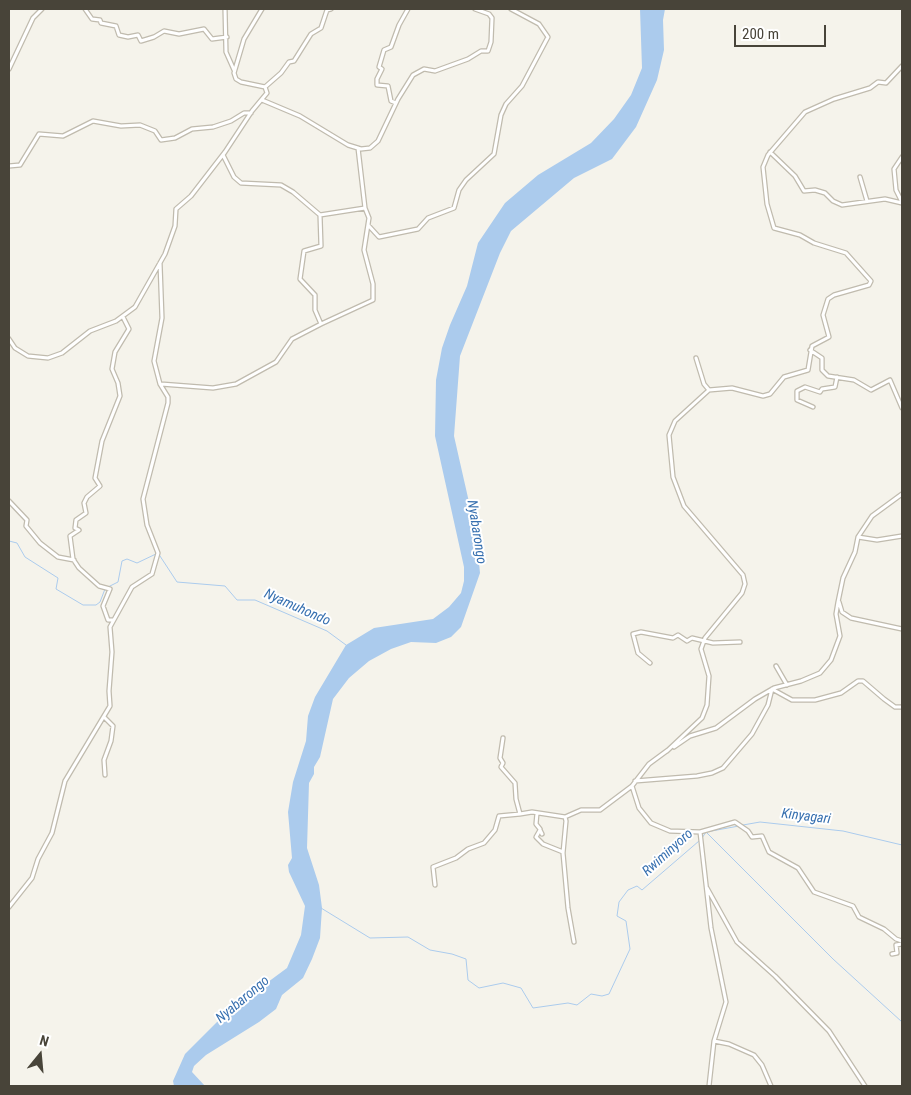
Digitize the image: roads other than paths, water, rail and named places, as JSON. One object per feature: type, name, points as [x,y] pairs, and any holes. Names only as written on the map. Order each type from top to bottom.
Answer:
[{"type":"street","points":[[9,69],[33,18],[42,9]]},
{"type":"street","points":[[85,9],[92,19],[100,20],[102,24],[116,26],[119,35],[128,37],[138,35],[141,41],[154,37],[164,31],[179,34],[204,29],[212,39],[227,38]]},
{"type":"street","points":[[9,339],[15,348],[28,356],[48,358],[62,353],[94,328],[123,317],[138,302],[160,263],[175,226],[176,209],[191,196],[223,156],[251,113],[268,92],[265,87],[240,82],[236,79],[226,52],[225,9]]},
{"type":"street","points":[[234,71],[244,39],[262,9]]},
{"type":"street","points":[[265,87],[282,73],[288,62],[294,61],[311,34],[321,28],[327,10],[330,9]]},
{"type":"street","points":[[396,104],[391,101],[388,86],[377,85],[377,79],[382,69],[379,67],[384,50],[391,47],[391,42],[408,9]]},
{"type":"street","points":[[262,100],[298,115],[335,139],[358,148],[366,149],[376,144],[411,77],[422,69],[435,71],[468,59],[481,51],[488,52],[491,42],[492,18],[489,14],[476,9]]},
{"type":"street","points":[[368,225],[379,237],[418,228],[428,218],[454,208],[459,190],[466,180],[494,154],[501,115],[506,104],[522,86],[548,37],[539,24],[511,9]]},
{"type":"street","points":[[667,751],[702,718],[707,705],[709,676],[701,649],[714,625],[742,593],[745,584],[743,575],[684,506],[673,477],[669,435],[675,421],[709,390],[729,388],[760,396],[768,394],[784,377],[808,370],[812,346],[829,337],[823,315],[828,299],[834,295],[869,285],[872,281],[846,253],[814,243],[800,235],[774,228],[767,204],[763,170],[765,160],[770,152],[805,112],[834,99],[870,88],[878,82],[886,83],[902,66]]},
{"type":"street","points":[[9,166],[20,165],[38,134],[63,136],[94,121],[121,126],[140,126],[155,131],[161,140],[175,138],[192,129],[213,127],[244,113],[251,113]]},
{"type":"street","points":[[160,384],[213,388],[236,384],[265,370],[281,357],[292,338],[372,300],[373,284],[364,250],[368,225],[358,148]]},
{"type":"street","points":[[770,152],[795,176],[804,191],[823,192],[833,201],[842,204],[889,199],[902,202]]},
{"type":"street","points":[[223,156],[228,161],[234,177],[241,184],[281,185],[293,192],[320,216],[321,246],[304,251],[300,279],[315,295],[315,310],[321,324]]},
{"type":"street","points":[[902,157],[894,168],[896,190],[902,202]]},
{"type":"street","points":[[860,177],[867,201]]},
{"type":"street","points":[[320,216],[366,208]]},
{"type":"street","points":[[9,907],[32,878],[38,859],[52,833],[65,781],[111,704],[109,691],[112,652],[109,636],[114,620],[132,587],[152,574],[158,553],[147,525],[143,499],[168,403],[166,392],[160,384],[154,361],[162,318],[160,263]]},
{"type":"street","points":[[114,620],[108,620],[103,606],[110,589],[105,589],[92,580],[74,560],[70,536],[78,530],[75,528],[76,520],[86,513],[84,503],[87,497],[99,489],[99,482],[95,478],[102,441],[120,396],[118,382],[112,369],[115,352],[129,329],[123,317]]},
{"type":"street","points":[[810,350],[822,358],[824,373],[854,380],[871,390],[890,380],[902,408]]},
{"type":"street","points":[[696,358],[704,384],[709,390]]},
{"type":"street","points":[[813,407],[797,400],[797,391],[806,388],[820,392],[822,389],[835,387],[837,377]]},
{"type":"street","points":[[435,885],[433,867],[456,858],[484,843],[495,830],[499,816],[538,812],[564,817],[581,810],[600,810],[632,786],[650,764],[690,736],[716,728],[772,689],[820,673],[831,660],[840,636],[836,614],[838,602],[843,578],[855,552],[858,537],[872,516],[902,494]]},
{"type":"street","points":[[9,501],[26,520],[26,526],[34,537],[45,547],[58,557],[74,560]]},
{"type":"street","points":[[858,537],[877,540],[902,536]]},
{"type":"street","points":[[838,602],[842,612],[851,618],[902,629]]},
{"type":"street","points":[[895,628],[902,634]]},
{"type":"street","points":[[650,663],[638,653],[633,634],[641,632],[673,638],[678,635],[687,641],[692,638],[704,642],[740,642]]},
{"type":"street","points":[[776,666],[787,685]]},
{"type":"street","points":[[772,689],[792,700],[816,700],[841,693],[853,684],[863,681],[895,707],[902,707]]},
{"type":"street","points":[[635,781],[696,776],[712,773],[723,768],[752,734],[768,705],[772,689]]},
{"type":"street","points":[[104,717],[113,726],[111,741],[104,760],[105,775]]},
{"type":"street","points":[[503,738],[500,758],[503,763],[501,767],[516,783],[516,799],[520,814]]},
{"type":"street","points":[[632,786],[639,808],[651,822],[670,831],[700,832],[735,822],[748,831],[752,837],[762,836],[769,852],[798,868],[814,892],[842,900],[853,906],[859,917],[884,929],[896,940],[902,942]]},
{"type":"street","points":[[538,808],[534,825],[542,832],[536,834],[537,838],[550,848],[563,852]]},
{"type":"street","points":[[520,809],[526,812]]},
{"type":"street","points":[[564,817],[566,821],[563,852],[568,908],[574,942]]},
{"type":"street","points":[[700,832],[711,928],[726,1002],[714,1042],[709,1086]]},
{"type":"street","points":[[706,886],[737,942],[775,976],[829,1031],[865,1086]]},
{"type":"street","points":[[892,954],[897,953],[896,945],[902,942]]},
{"type":"street","points":[[714,1042],[729,1044],[754,1055],[762,1066],[771,1086]]},
{"type":"water","points":[[640,9],[665,9],[663,20],[664,50],[657,80],[636,127],[612,159],[574,178],[511,231],[500,253],[460,356],[454,436],[476,533],[480,573],[461,627],[451,637],[436,643],[411,642],[391,649],[369,661],[349,678],[333,699],[320,757],[314,767],[314,774],[309,783],[307,848],[319,885],[322,908],[320,938],[312,959],[303,978],[282,995],[276,1009],[259,1022],[206,1055],[194,1066],[192,1072],[205,1086],[174,1086],[173,1081],[185,1054],[226,1013],[287,968],[301,935],[305,906],[289,872],[288,865],[292,858],[288,812],[293,782],[306,741],[308,716],[315,697],[346,645],[374,628],[433,619],[449,607],[461,593],[464,581],[464,567],[435,436],[436,380],[442,348],[467,286],[478,243],[505,203],[538,175],[591,143],[614,119],[631,95],[642,68]]},
{"type":"waterway","name":"Nyamuhondo","points":[[9,541],[17,543],[25,557],[58,578],[56,589],[83,605],[96,605],[100,602],[105,589]]},
{"type":"waterway","name":"Nyamuhondo","points":[[108,587],[118,582],[122,561],[127,559],[137,563],[158,553],[177,582],[225,586],[237,600],[255,600],[327,631],[346,645]]},
{"type":"waterway","name":"Kinyagari","points":[[743,825],[760,822],[843,831],[902,845]]},
{"type":"waterway","name":"Kinyagari","points":[[706,832],[739,826]]},
{"type":"waterway","name":"Rwiminyoro","points":[[702,838],[706,832],[833,959],[902,1022]]},
{"type":"waterway","name":"Rwiminyoro","points":[[321,908],[370,938],[408,937],[430,950],[466,959],[468,980],[479,988],[503,983],[521,988],[533,1008],[568,1003],[577,1005],[591,994],[602,996],[609,994],[630,949],[626,921],[617,916],[619,902],[628,890],[637,886],[642,890],[699,841]]},
{"type":"water label","name":"Nyabarongo","points":[[476,532]]},
{"type":"water label","name":"Nyabarongo","points":[[243,1000]]}]
